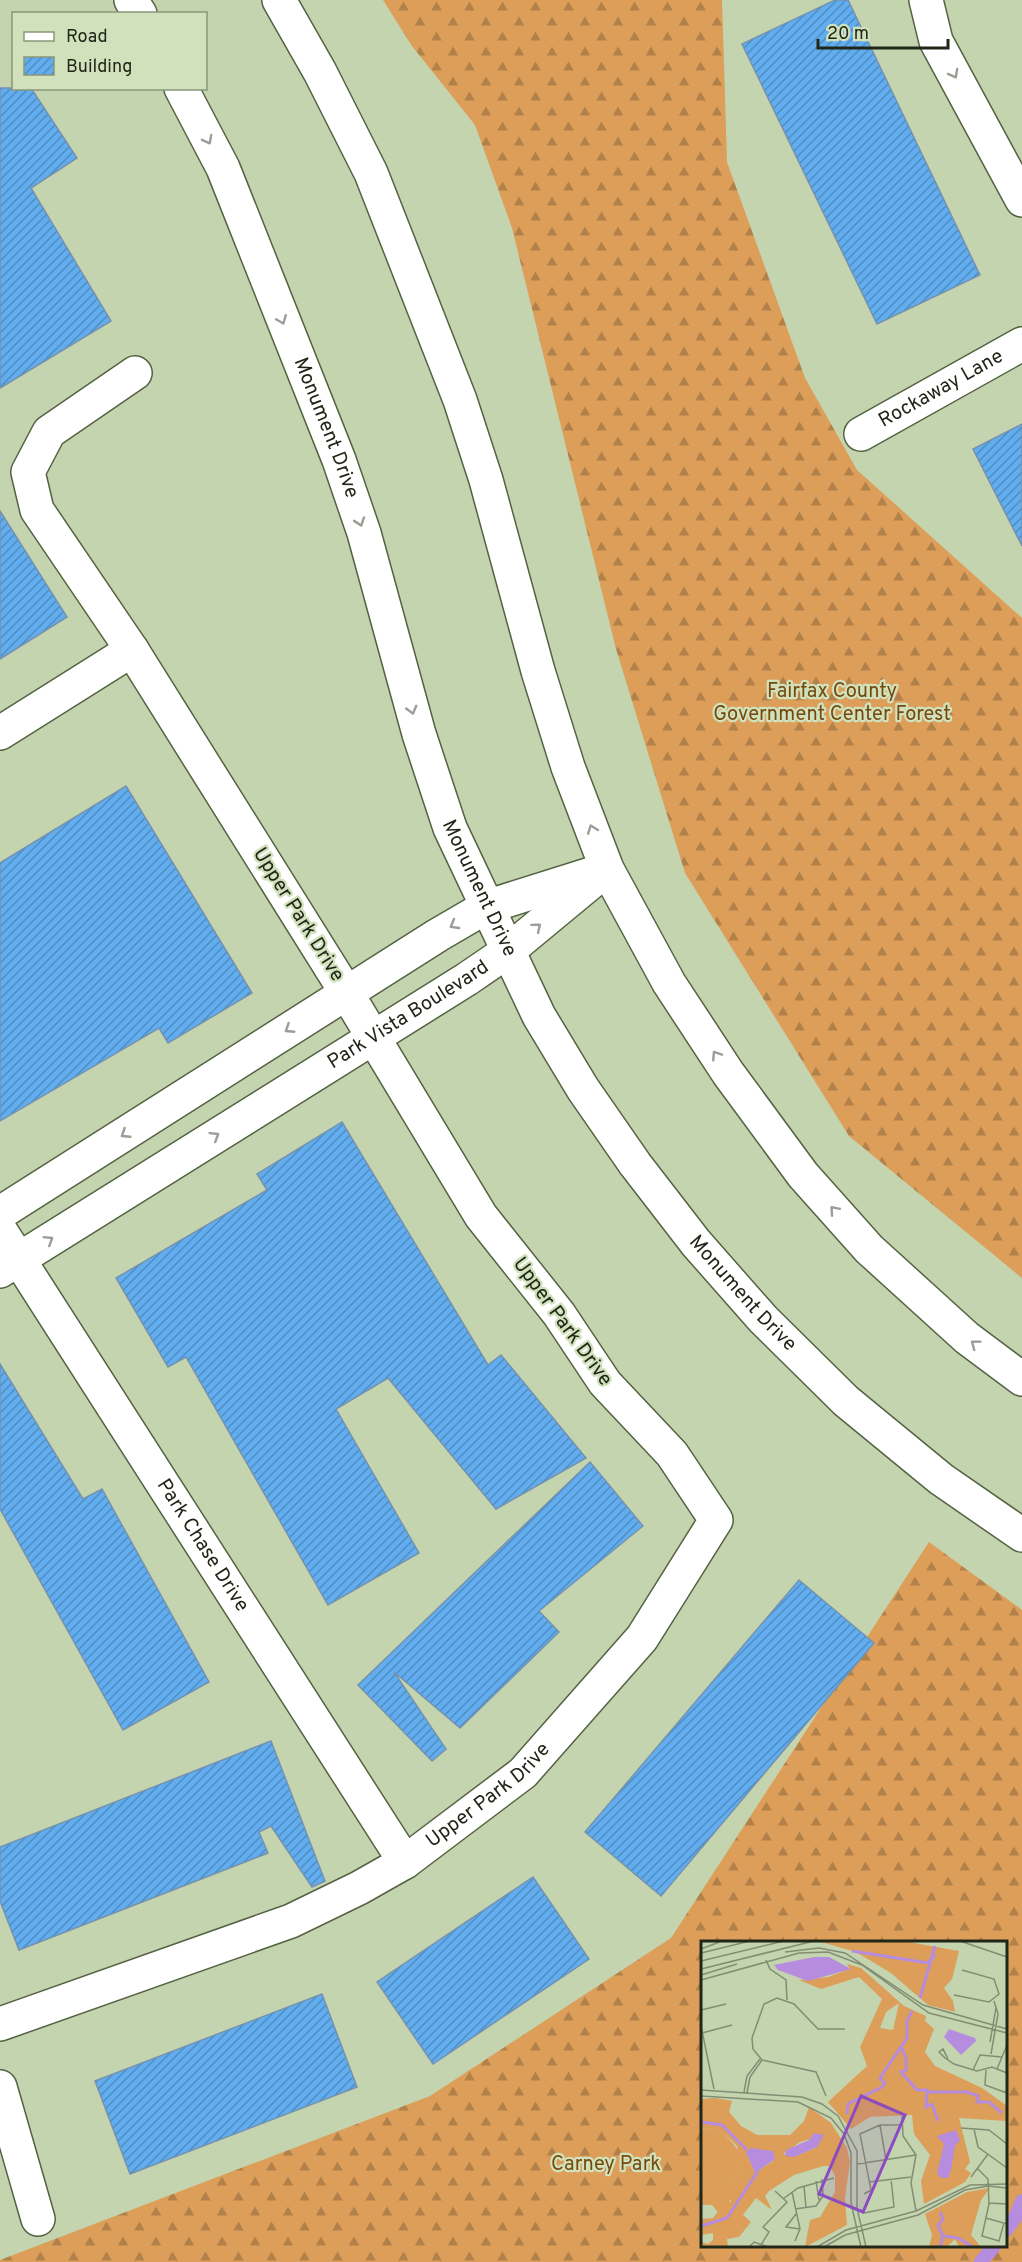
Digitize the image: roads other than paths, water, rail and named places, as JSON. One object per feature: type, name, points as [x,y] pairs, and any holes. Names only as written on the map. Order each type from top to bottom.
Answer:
[{"type":"street","points":[[279,0],[320,72],[371,172],[460,400],[486,480],[541,682],[568,767],[607,869],[675,993],[728,1073],[803,1175],[869,1249],[967,1338],[1022,1378]]},
{"type":"street","points":[[926,0],[936,41],[1022,200]]},
{"type":"street","name":"Monument Drive","points":[[182,90],[222,168],[339,460],[364,533],[419,734],[450,828],[538,1016],[635,1164],[704,1252],[763,1319],[846,1401],[941,1479],[1022,1535]]},
{"type":"street","name":"Rockaway Lane","points":[[861,434],[1022,344]]},
{"type":"street","name":"Upper Park Drive","points":[[0,2024],[291,1921],[405,1862],[523,1773],[642,1638],[716,1520],[672,1454],[605,1383],[559,1314],[481,1216],[346,992],[132,650],[37,510],[28,472],[49,432],[135,373]]},
{"type":"street","points":[[0,733],[132,650]]},
{"type":"street","points":[[0,1213],[346,992],[486,907],[607,869]]},
{"type":"street","name":"Park Vista Boulevard","points":[[9,1265],[467,979],[508,951],[607,869]]},
{"type":"street","name":"Park Chase Drive","points":[[0,1230],[9,1265],[405,1862]]},
{"type":"street","points":[[0,2087],[38,2219]]},
{"type":"waterway","points":[[1007,2229],[1015,2218],[1022,2201]]},
{"type":"waterway","points":[[981,2262],[993,2247]]},
{"type":"park label","name":"Fairfax County Government Center Forest","points":[[832,704]]},
{"type":"park label","name":"Carney Park","points":[[606,2165]]}]
